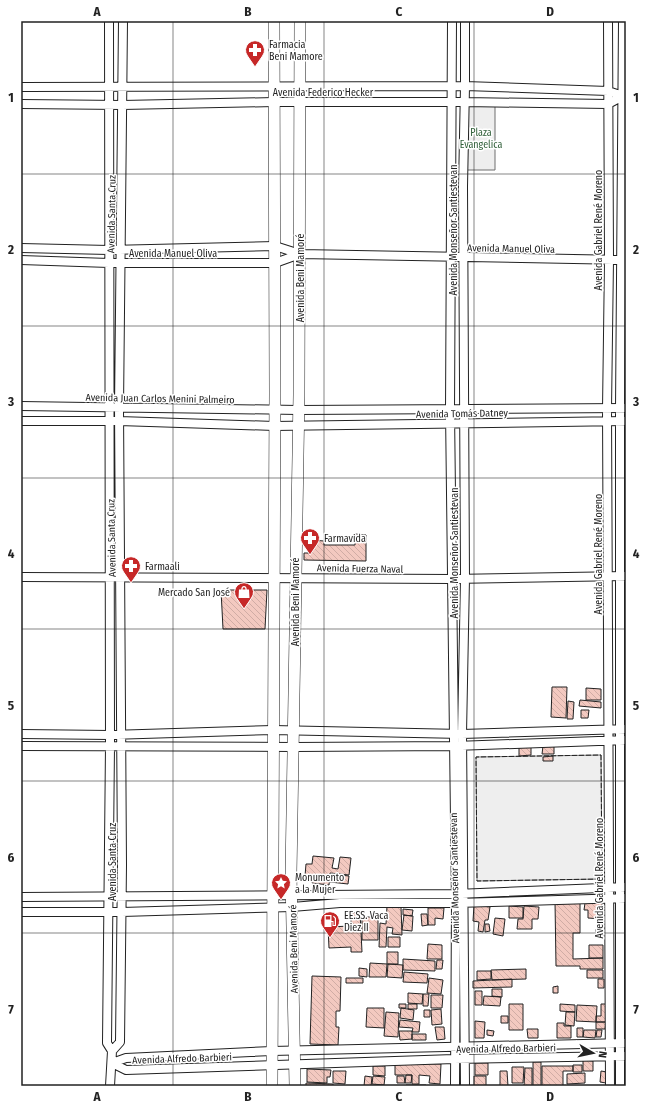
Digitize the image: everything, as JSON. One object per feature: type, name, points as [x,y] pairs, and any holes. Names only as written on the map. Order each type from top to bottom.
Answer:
[{"type":"street","name":"Avenida Santa Cruz","points":[[109,21],[110,746],[108,1043],[112,1051],[110,1086]]},
{"type":"street","name":"Avenida Santa Cruz","points":[[112,1051],[120,1042],[122,912],[119,408],[123,21]]},
{"type":"street","name":"Avenida Beni Mamoré","points":[[272,1086],[275,263],[274,21]]},
{"type":"street","name":"Avenida Beni Mamoré","points":[[295,1086],[292,894],[300,254],[300,21]]},
{"type":"street","name":"Avenida Monseñor Santiestevan","points":[[452,21],[453,103],[450,411],[452,579],[459,746],[460,898],[465,1086]]},
{"type":"street","name":"Avenida Monseñor Santiestevan","points":[[458,734],[465,578],[464,257],[462,187],[466,86],[465,21]]},
{"type":"street","name":"Avenida Gabriel René Moreno","points":[[608,21],[609,260],[607,421],[610,1086]]},
{"type":"street","name":"Avenida Gabriel René Moreno","points":[[620,1086],[623,1056],[623,21]]},
{"type":"street","name":"Avenida Federico Hecker","points":[[21,87],[466,86],[608,91],[624,96]]},
{"type":"street","points":[[608,104],[624,96]]},
{"type":"street","name":"Avenida Federico Hecker","points":[[21,104],[122,105],[274,102],[465,102],[608,104]]},
{"type":"street","name":"Avenida Manuel Oliva","points":[[21,248],[121,250],[275,246],[300,254],[624,260]]},
{"type":"street","name":"Avenida Manuel Oliva","points":[[21,260],[109,263],[275,263],[300,254]]},
{"type":"street","name":"Avenida Juan Carlos Menini Palmeiro","points":[[21,406],[298,410]]},
{"type":"street","name":"Avenida Tomás Datney","points":[[298,410],[465,411],[623,408]]},
{"type":"street","points":[[21,421],[119,421],[297,426]]},
{"type":"street","name":"Avenida Tomás Datney","points":[[297,426],[464,422],[623,421]]},
{"type":"street","name":"Avenida Fuerza Naval","points":[[21,577],[296,577],[452,579],[623,576]]},
{"type":"street","points":[[21,734],[110,735],[273,730],[458,734],[623,729]]},
{"type":"street","points":[[21,746],[459,746],[623,740]]},
{"type":"street","points":[[21,912],[122,912],[292,907],[623,887]]},
{"type":"street","points":[[21,897],[122,898],[292,894],[460,898],[623,898]]},
{"type":"street","name":"Avenida Monseñor Santiestevan","points":[[455,1086],[454,1059],[460,898]]},
{"type":"street","name":"Avenida Alfredo Barbieri","points":[[112,1063],[126,1058],[272,1051],[623,1042]]},
{"type":"street","name":"Avenida Alfredo Barbieri","points":[[112,1063],[126,1070],[454,1059],[610,1055],[623,1056]]},
{"type":"green space","name":"Plaza Evangelica","points":[[468,105],[495,105],[495,170],[467,170]]},
{"type":"green space","points":[[601,755],[602,879],[477,881],[476,757]]},
{"type":"building","points":[[626,424],[626,525],[625,525]]},
{"type":"building","points":[[626,526],[626,562],[625,562]]},
{"type":"building","points":[[355,534],[366,535],[366,561],[304,560],[304,553],[311,553],[311,540],[324,541],[324,545],[355,545]]},
{"type":"building","name":"Mercado San José","points":[[221,590],[267,590],[265,629],[223,629]]},
{"type":"building","points":[[624,619],[626,619],[626,636],[624,636]]},
{"type":"building","points":[[552,687],[567,687],[566,718],[551,717]]},
{"type":"building","points":[[586,688],[601,689],[601,700],[586,700]]},
{"type":"building","points":[[580,700],[601,702],[601,708],[579,706]]},
{"type":"building","points":[[568,701],[574,702],[573,719],[567,719]]},
{"type":"building","points":[[581,710],[589,710],[588,718],[581,718]]},
{"type":"building","points":[[519,746],[531,746],[531,755],[519,756]]},
{"type":"building","points":[[543,746],[554,746],[554,754],[542,754]]},
{"type":"building","points":[[553,756],[553,761],[543,761],[543,757]]},
{"type":"building","points":[[313,856],[334,858],[332,868],[338,869],[340,857],[351,858],[349,875],[330,873],[329,885],[312,883],[313,877],[305,876],[306,864],[312,864]]},
{"type":"building","points":[[331,874],[349,876],[348,884],[330,882]]},
{"type":"building","points":[[555,902],[580,902],[580,933],[573,933],[573,959],[603,958],[603,969],[580,969],[580,966],[556,966]]},
{"type":"building","points":[[585,903],[602,903],[602,919],[588,918],[588,910],[584,910]]},
{"type":"building","points":[[474,905],[490,907],[488,920],[485,920],[483,932],[478,931],[479,922],[473,921]]},
{"type":"building","points":[[387,906],[401,907],[402,935],[392,934],[393,928],[387,927],[386,947],[379,947],[380,923],[386,924]]},
{"type":"building","points":[[509,906],[523,907],[523,918],[509,918]]},
{"type":"building","points":[[524,906],[539,907],[538,919],[532,919],[532,929],[517,929],[518,919],[523,919]]},
{"type":"building","points":[[428,908],[444,908],[443,919],[435,918],[435,925],[428,925]]},
{"type":"building","points":[[403,909],[413,910],[412,916],[403,915]]},
{"type":"building","points":[[360,912],[362,952],[351,952],[351,947],[329,948],[328,927],[351,926],[351,913]]},
{"type":"building","points":[[421,914],[427,914],[428,925],[422,926]]},
{"type":"building","points":[[404,915],[413,916],[412,931],[402,930]]},
{"type":"building","points":[[362,917],[378,917],[378,940],[362,940]]},
{"type":"building","points":[[495,918],[505,919],[503,936],[493,934]]},
{"type":"building","points":[[485,924],[489,924],[490,931],[485,932]]},
{"type":"building","points":[[596,929],[603,929],[603,936],[596,936]]},
{"type":"building","points":[[388,937],[400,937],[400,947],[388,947]]},
{"type":"building","points":[[428,944],[442,945],[442,959],[427,959]]},
{"type":"building","points":[[589,945],[603,945],[603,958],[589,958]]},
{"type":"building","points":[[387,952],[398,952],[398,964],[387,964]]},
{"type":"building","points":[[403,959],[435,961],[435,971],[403,970]]},
{"type":"building","points":[[437,960],[443,960],[442,969],[436,969]]},
{"type":"building","points":[[370,963],[387,964],[386,977],[369,977]]},
{"type":"building","points":[[388,964],[403,965],[402,978],[387,977]]},
{"type":"building","points":[[359,968],[367,969],[367,977],[359,976]]},
{"type":"building","points":[[526,969],[526,979],[492,980],[491,970]]},
{"type":"building","points":[[587,970],[603,970],[603,978],[587,978]]},
{"type":"building","points":[[477,971],[491,971],[491,979],[477,980]]},
{"type":"building","points":[[404,972],[428,974],[427,983],[403,982]]},
{"type":"building","points":[[312,976],[341,977],[340,1011],[336,1011],[336,1027],[339,1027],[338,1045],[310,1044]]},
{"type":"building","points":[[346,978],[363,978],[363,983],[346,983]]},
{"type":"building","points":[[429,978],[443,980],[441,994],[427,993]]},
{"type":"building","points":[[512,979],[512,987],[473,988],[473,981]]},
{"type":"building","points":[[598,979],[604,979],[604,988],[598,988]]},
{"type":"building","points":[[558,986],[558,993],[553,993],[553,987]]},
{"type":"building","points":[[492,989],[502,989],[502,997],[492,996]]},
{"type":"building","points":[[475,991],[482,991],[482,1005],[475,1005]]},
{"type":"building","points":[[408,993],[423,994],[422,1004],[408,1003]]},
{"type":"building","points":[[423,994],[429,994],[428,1006],[423,1006]]},
{"type":"building","points":[[431,995],[443,995],[442,1008],[431,1008]]},
{"type":"building","points":[[484,996],[501,997],[500,1006],[483,1005]]},
{"type":"building","points":[[399,1004],[406,1004],[406,1008],[399,1008]]},
{"type":"building","points":[[408,1004],[417,1004],[417,1009],[408,1009]]},
{"type":"building","points":[[509,1004],[523,1004],[523,1030],[509,1030]]},
{"type":"building","points":[[560,1004],[575,1005],[575,1012],[560,1011]]},
{"type":"building","points":[[601,1004],[606,1004],[606,1022],[596,1022],[596,1016],[601,1016]]},
{"type":"building","points":[[577,1005],[597,1006],[596,1022],[576,1021]]},
{"type":"building","points":[[367,1008],[384,1008],[384,1028],[366,1027]]},
{"type":"building","points":[[401,1008],[414,1010],[413,1020],[400,1018]]},
{"type":"building","points":[[441,1009],[442,1024],[432,1025],[431,1010]]},
{"type":"building","points":[[424,1010],[430,1010],[430,1017],[424,1017]]},
{"type":"building","points":[[386,1012],[399,1013],[398,1037],[384,1036]]},
{"type":"building","points":[[566,1012],[575,1012],[574,1026],[565,1025]]},
{"type":"building","points":[[501,1016],[508,1016],[508,1023],[501,1023]]},
{"type":"building","points":[[400,1020],[420,1022],[419,1032],[412,1032],[413,1028],[399,1027]]},
{"type":"building","points":[[475,1021],[485,1022],[484,1038],[475,1038]]},
{"type":"building","points":[[596,1022],[606,1022],[605,1029],[596,1029]]},
{"type":"building","points":[[557,1023],[564,1023],[564,1026],[571,1026],[571,1038],[557,1038]]},
{"type":"building","points":[[435,1027],[444,1027],[445,1039],[437,1040]]},
{"type":"building","points":[[577,1028],[583,1028],[583,1037],[577,1037]]},
{"type":"building","points":[[527,1029],[538,1029],[538,1038],[528,1038]]},
{"type":"building","points":[[487,1030],[494,1031],[493,1036],[487,1035]]},
{"type":"building","points":[[584,1030],[596,1030],[595,1038],[583,1037]]},
{"type":"building","points":[[597,1030],[602,1030],[601,1037],[596,1037]]},
{"type":"building","points":[[399,1031],[412,1031],[412,1039],[400,1040]]},
{"type":"building","points":[[412,1034],[426,1034],[426,1040],[412,1040]]},
{"type":"building","points":[[583,1060],[593,1061],[593,1071],[583,1071]]},
{"type":"building","points":[[533,1062],[541,1062],[541,1086],[533,1086]]},
{"type":"building","points":[[395,1063],[441,1064],[440,1084],[429,1083],[430,1076],[419,1075],[419,1084],[412,1084],[412,1075],[395,1075]]},
{"type":"building","points":[[475,1063],[488,1063],[488,1075],[475,1075]]},
{"type":"building","points":[[573,1065],[582,1065],[582,1072],[573,1072]]},
{"type":"building","points":[[373,1066],[385,1066],[385,1076],[373,1075]]},
{"type":"building","points":[[542,1066],[573,1066],[573,1071],[563,1071],[563,1086],[542,1086]]},
{"type":"building","points":[[512,1067],[524,1067],[523,1083],[512,1083]]},
{"type":"building","points":[[525,1068],[532,1068],[532,1086],[524,1086]]},
{"type":"building","points":[[307,1069],[331,1070],[330,1077],[327,1077],[327,1083],[307,1082]]},
{"type":"building","points":[[333,1071],[346,1071],[345,1084],[333,1083]]},
{"type":"building","points":[[500,1071],[507,1071],[508,1086],[500,1086]]},
{"type":"building","points":[[601,1071],[607,1072],[606,1083],[600,1082]]},
{"type":"building","points":[[585,1073],[585,1083],[567,1084],[567,1074]]},
{"type":"building","points":[[406,1075],[412,1075],[411,1083],[405,1083]]},
{"type":"building","points":[[365,1076],[372,1077],[371,1086],[364,1086]]},
{"type":"building","points":[[373,1076],[385,1077],[384,1085],[372,1084]]},
{"type":"building","points":[[397,1076],[404,1076],[405,1083],[397,1083]]},
{"type":"building","points":[[474,1076],[486,1076],[486,1086],[474,1086]]},
{"type":"building","points":[[306,1083],[333,1084],[333,1086],[306,1086]]},
{"type":"building","points":[[426,1085],[426,1086],[406,1086]]},
{"type":"fence","points":[[601,755],[602,879],[477,881],[476,757],[601,755]]},
{"type":"place","name":"Farmacia Beni Mamore","points":[[255,67]]},
{"type":"place","name":"Farmavida","points":[[310,555]]},
{"type":"place","name":"Farmaali","points":[[131,583]]},
{"type":"place","name":"Mercado San José","points":[[244,609]]},
{"type":"place","name":"Monumento a la Mujer","points":[[281,900]]},
{"type":"place","name":"EE.SS. Vaca Diez II","points":[[330,938]]}]
